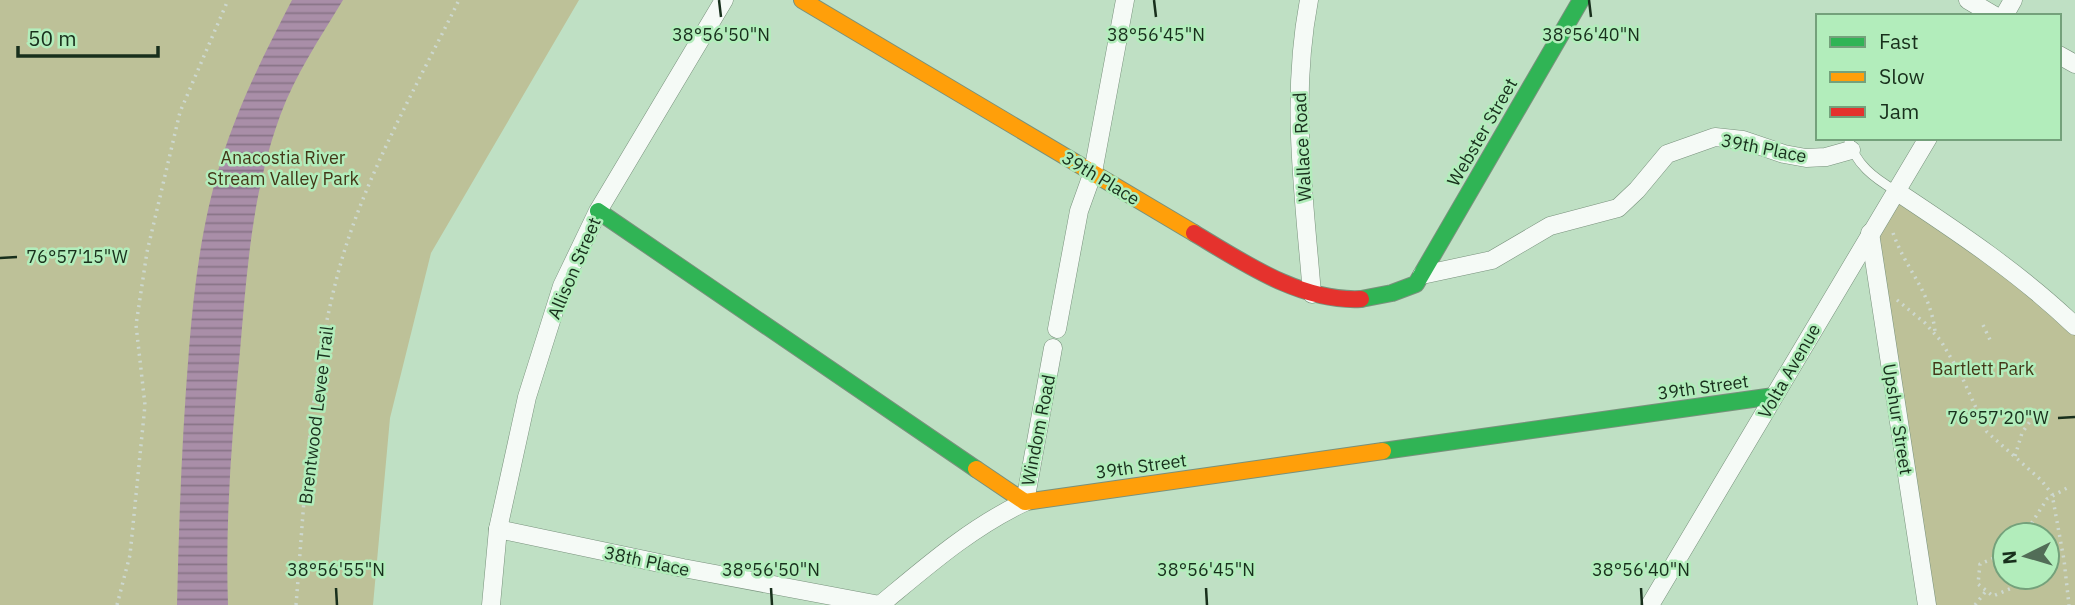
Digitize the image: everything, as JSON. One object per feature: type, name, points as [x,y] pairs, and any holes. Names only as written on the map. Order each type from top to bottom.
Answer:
[{"type":"street","name":"Allison Street","points":[[491,605],[498,529],[527,397],[562,286],[598,211],[724,0]]},
{"type":"street","name":"39th Place","points":[[802,0],[1248,265],[1312,294],[1356,299],[1381,297],[1419,279],[1492,260],[1550,226],[1618,208],[1667,154],[1715,137],[1742,140],[1805,158],[1826,157],[1850,144]]},
{"type":"street","points":[[1057,329],[1079,211],[1093,172],[1125,0]]},
{"type":"street","name":"Wallace Road","points":[[1309,0],[1299,63],[1298,125],[1312,294]]},
{"type":"street","name":"Webster Street","points":[[1419,279],[1581,0]]},
{"type":"street","points":[[1968,0],[1992,14]]},
{"type":"street","name":"Volta Avenue","points":[[1650,605],[1927,140]]},
{"type":"street","points":[[1896,191],[2004,266],[2075,326]]},
{"type":"street","points":[[598,211],[1024,502]]},
{"type":"street","name":"Upshur Street","points":[[1870,233],[1927,605]]},
{"type":"street","name":"Windom Road","points":[[880,605],[984,524],[1024,502],[1053,348]]},
{"type":"street","name":"39th Street","points":[[1024,502],[1774,396]]},
{"type":"street","name":"38th Place","points":[[498,529],[683,568],[880,605]]},
{"type":"lane","points":[[1850,144],[1862,166],[1877,180],[1896,191]]},
{"type":"path","points":[[117,605],[130,555],[145,405],[136,325],[145,264],[180,112],[228,0]]},
{"type":"path","name":"Brentwood Levee Trail","points":[[296,605],[320,359],[337,277],[361,203],[459,0]]},
{"type":"path","points":[[1893,233],[1907,265],[1927,298],[1935,331]]},
{"type":"path","points":[[1895,310],[1894,298],[1935,331],[1961,375],[1987,432],[2041,480],[2052,495],[2069,605]]},
{"type":"path","points":[[1983,325],[1992,344]]},
{"type":"path","points":[[2014,456],[2022,433],[2033,417]]},
{"type":"path","points":[[2034,521],[2052,495],[2067,488]]},
{"type":"path","points":[[1991,559],[1980,564],[1978,584],[1993,596],[2005,591]]},
{"type":"path","points":[[1975,605],[1986,591]]},
{"type":"green space","name":"Anacostia River Stream Valley Park","points":[[0,0],[579,0],[431,253],[390,418],[373,605],[0,605]]},
{"type":"green space","name":"Bartlett Park","points":[[1896,191],[2075,326],[2075,605],[1927,605],[1870,233]]},
{"type":"shaded area","points":[[292,0],[343,0],[308,57],[286,101],[271,145],[257,203],[245,291],[232,446],[227,541],[228,605],[177,605],[187,381],[193,302],[204,231],[214,184],[236,119]]},
{"type":"traffic: fast","points":[[1361,299],[1392,293],[1416,284],[1581,0]]},
{"type":"traffic: fast","points":[[598,211],[976,469]]},
{"type":"traffic: fast","points":[[1383,451],[1774,396]]},
{"type":"traffic: slow","points":[[802,0],[1194,233]]},
{"type":"traffic: slow","points":[[976,469],[1025,502],[1383,451]]},
{"type":"traffic: jam","points":[[1194,233],[1253,268],[1295,287],[1317,294],[1361,299]]}]
